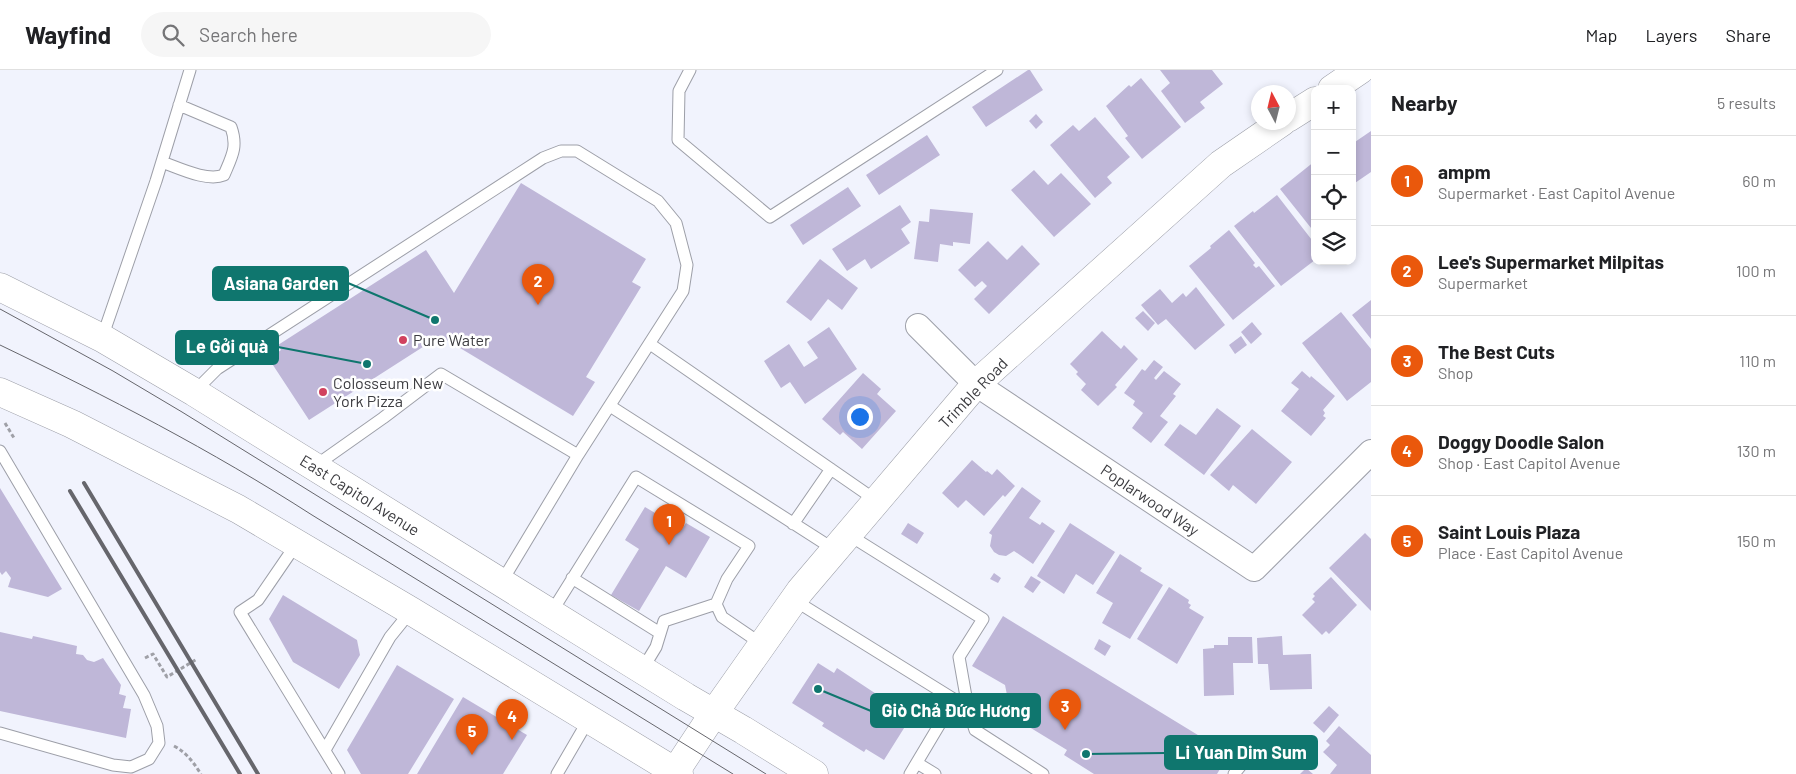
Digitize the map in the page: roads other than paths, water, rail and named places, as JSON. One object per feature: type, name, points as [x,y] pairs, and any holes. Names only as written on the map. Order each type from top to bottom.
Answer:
[{"type":"main road","points":[[1338,85],[1360,70]]},
{"type":"main road","points":[[1296,113],[1311,103]]},
{"type":"main road","name":"Trimble Road","points":[[676,773],[714,713],[794,600],[976,384],[1221,164],[1270,130]]},
{"type":"main road","name":"East Capitol Avenue","points":[[0,287],[102,338],[194,392],[642,670],[814,774]]},
{"type":"main road","points":[[0,392],[72,424],[238,508],[676,773]]},
{"type":"street","name":"Poplarwood Way","points":[[918,326],[976,384],[1254,569],[1371,452]]},
{"type":"lane","points":[[102,338],[162,162],[190,70]]},
{"type":"lane","points":[[690,70],[679,91],[678,140],[770,217],[997,70]]},
{"type":"lane","points":[[162,162],[208,178],[218,178],[224,175],[235,147],[235,138],[231,127],[179,105]]},
{"type":"lane","points":[[194,392],[217,369],[543,158],[561,151],[577,151],[658,201],[676,223],[687,265],[683,291],[578,455],[501,583]]},
{"type":"lane","points":[[650,344],[877,502]]},
{"type":"lane","points":[[314,467],[441,374],[578,455]]},
{"type":"lane","points":[[610,406],[793,524],[842,543],[983,619],[959,657],[968,708],[975,730],[1043,774]]},
{"type":"lane","points":[[0,451],[144,695],[157,726],[159,743],[149,759],[131,767],[113,765],[0,733]]},
{"type":"lane","points":[[793,524],[830,469]]},
{"type":"lane","points":[[551,613],[636,477],[749,546],[727,579],[716,604],[664,621],[656,647],[642,670]]},
{"type":"lane","points":[[297,543],[258,600],[240,612],[340,774]]},
{"type":"lane","points":[[572,578],[660,633]]},
{"type":"lane","points":[[794,600],[968,708]]},
{"type":"lane","points":[[716,604],[722,617],[763,644]]},
{"type":"lane","points":[[326,750],[390,637],[411,611]]},
{"type":"lane","points":[[910,774],[947,712],[968,708]]},
{"type":"lane","points":[[557,774],[589,719]]},
{"type":"lane","points":[[1234,774],[1246,758]]},
{"type":"lane","points":[[917,763],[935,774]]},
{"type":"tram line","points":[[0,309],[113,371],[182,412],[766,774]]},
{"type":"tram line","points":[[0,345],[80,384],[236,468],[733,774]]},
{"type":"railway","points":[[84,483],[258,774]]},
{"type":"railway","points":[[70,491],[240,774]]},
{"type":"place","name":"Lee's Supermarket Milpitas","points":[[538,305]]},
{"type":"place","name":"Asiana Garden","points":[[435,320]]},
{"type":"place","name":"Pure Water","points":[[403,340]]},
{"type":"place","name":"Le Gởi quà","points":[[367,364]]},
{"type":"place","name":"Colosseum New York Pizza","points":[[323,392]]},
{"type":"place","name":"ampm","points":[[669,545]]},
{"type":"place","name":"Giò Chả Đức Hương","points":[[818,689]]},
{"type":"place","name":"The Best Cuts","points":[[1065,730]]},
{"type":"place","name":"Doggy Doodle Salon","points":[[512,740]]},
{"type":"place","name":"Li Yuan Dim Sum","points":[[1086,754]]},
{"type":"place","name":"Saint Louis Plaza","points":[[472,755]]}]
